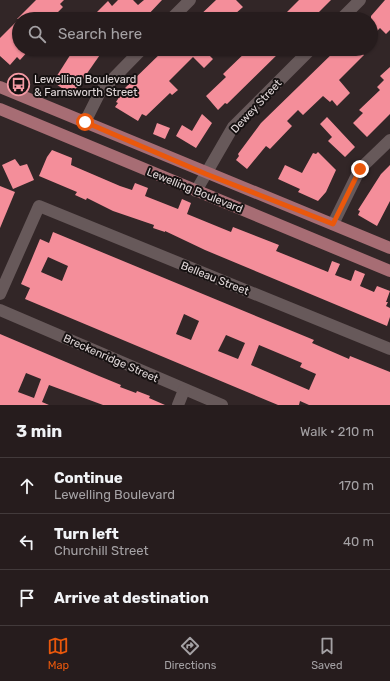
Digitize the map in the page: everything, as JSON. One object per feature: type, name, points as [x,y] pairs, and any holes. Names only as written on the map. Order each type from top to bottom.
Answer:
[{"type":"main road","name":"Lewelling Boulevard","points":[[0,87],[206,174],[390,248]]},
{"type":"main road","name":"Lewelling Boulevard","points":[[0,109],[390,272]]},
{"type":"street","points":[[178,12],[190,0]]},
{"type":"street","points":[[349,12],[360,0]]},
{"type":"street","points":[[85,122],[100,92],[135,56]]},
{"type":"street","name":"Dewey Street","points":[[196,191],[233,127],[305,56]]},
{"type":"street","points":[[333,224],[360,169],[390,140]]},
{"type":"street","name":"Belleau Street","points":[[0,294],[40,206],[390,349]]},
{"type":"street","name":"Breckenridge Street","points":[[0,310],[222,405]]},
{"type":"street","points":[[178,405],[184,390]]},
{"type":"building","points":[[36,0],[64,0],[60,4],[63,7],[58,12],[24,12]]},
{"type":"building","points":[[118,0],[133,0],[138,5],[144,0],[162,0],[151,12],[97,12],[108,1],[112,6]]},
{"type":"building","points":[[216,0],[236,0],[243,7],[237,12],[203,12]]},
{"type":"building","points":[[299,0],[331,0],[319,12],[287,12]]},
{"type":"building","points":[[385,0],[390,0],[390,30],[386,34],[380,28],[378,30],[378,12],[374,12]]},
{"type":"building","points":[[12,26],[12,56],[24,56],[20,60],[17,57],[10,65],[0,56],[0,38]]},
{"type":"building","points":[[70,56],[99,56],[72,95],[53,82]]},
{"type":"building","points":[[158,56],[210,56],[213,59],[204,68],[193,57],[169,81],[178,90],[172,95],[170,93],[146,116],[142,114],[138,121],[115,107],[118,103],[116,102],[125,88]]},
{"type":"building","points":[[242,56],[276,56],[227,104],[225,103],[218,110],[206,96],[226,77],[223,74]]},
{"type":"building","points":[[330,56],[363,56],[339,80],[350,93],[337,106],[332,100],[330,102],[323,96],[303,115],[298,110],[287,121],[292,126],[270,149],[266,146],[247,169],[236,160],[239,156],[238,154],[261,123]]},
{"type":"building","points":[[390,67],[390,114],[367,137],[353,123],[363,113],[359,110],[380,90],[377,87],[384,80],[380,76]]},
{"type":"building","points":[[202,114],[212,123],[196,148],[176,136],[182,125],[192,131]]},
{"type":"building","points":[[327,117],[355,147],[345,157],[328,141],[332,137],[320,124]]},
{"type":"building","points":[[157,123],[170,128],[165,139],[153,134]]},
{"type":"building","points":[[52,150],[72,158],[71,165],[120,186],[132,190],[135,183],[148,188],[145,196],[178,209],[182,199],[191,203],[187,214],[231,232],[233,227],[279,245],[276,251],[328,272],[332,261],[340,264],[335,275],[351,281],[355,270],[365,274],[360,286],[374,292],[377,286],[390,291],[386,302],[388,302],[386,306],[390,308],[390,317],[387,326],[205,250],[165,231],[153,228],[154,225],[113,211],[87,198],[86,200],[75,195],[77,192],[39,176],[47,157]]},
{"type":"building","points":[[318,152],[336,170],[326,192],[318,201],[298,192],[300,189],[278,179],[285,165],[302,173],[313,153],[316,154]]},
{"type":"building","points":[[15,159],[20,166],[27,164],[34,180],[13,189],[2,165]]},
{"type":"building","points":[[390,165],[390,201],[377,226],[358,215],[360,211],[358,210],[381,174]]},
{"type":"building","points":[[0,186],[15,192],[0,228]]},
{"type":"building","points":[[53,232],[314,340],[312,343],[349,359],[350,356],[390,372],[390,405],[309,405],[300,401],[299,405],[278,405],[25,299],[30,288],[21,284],[40,239],[49,243]],"holes":[[[48,257],[68,266],[62,281],[41,272]],[[184,314],[199,321],[191,340],[176,334]],[[226,335],[245,343],[238,359],[218,351]],[[259,345],[302,363],[300,367],[316,374],[309,390],[251,365]]]},
{"type":"building","points":[[0,334],[121,385],[120,387],[150,396],[149,398],[165,405],[103,405],[49,385],[42,402],[49,405],[0,405]],"holes":[[[26,373],[41,379],[34,398],[18,392]]]},
{"type":"place","name":"Lewelling Boulevard & Farnsworth Street","points":[[19,85]]},
{"type":"route","points":[[85,122],[206,174],[333,224],[360,169]]}]
